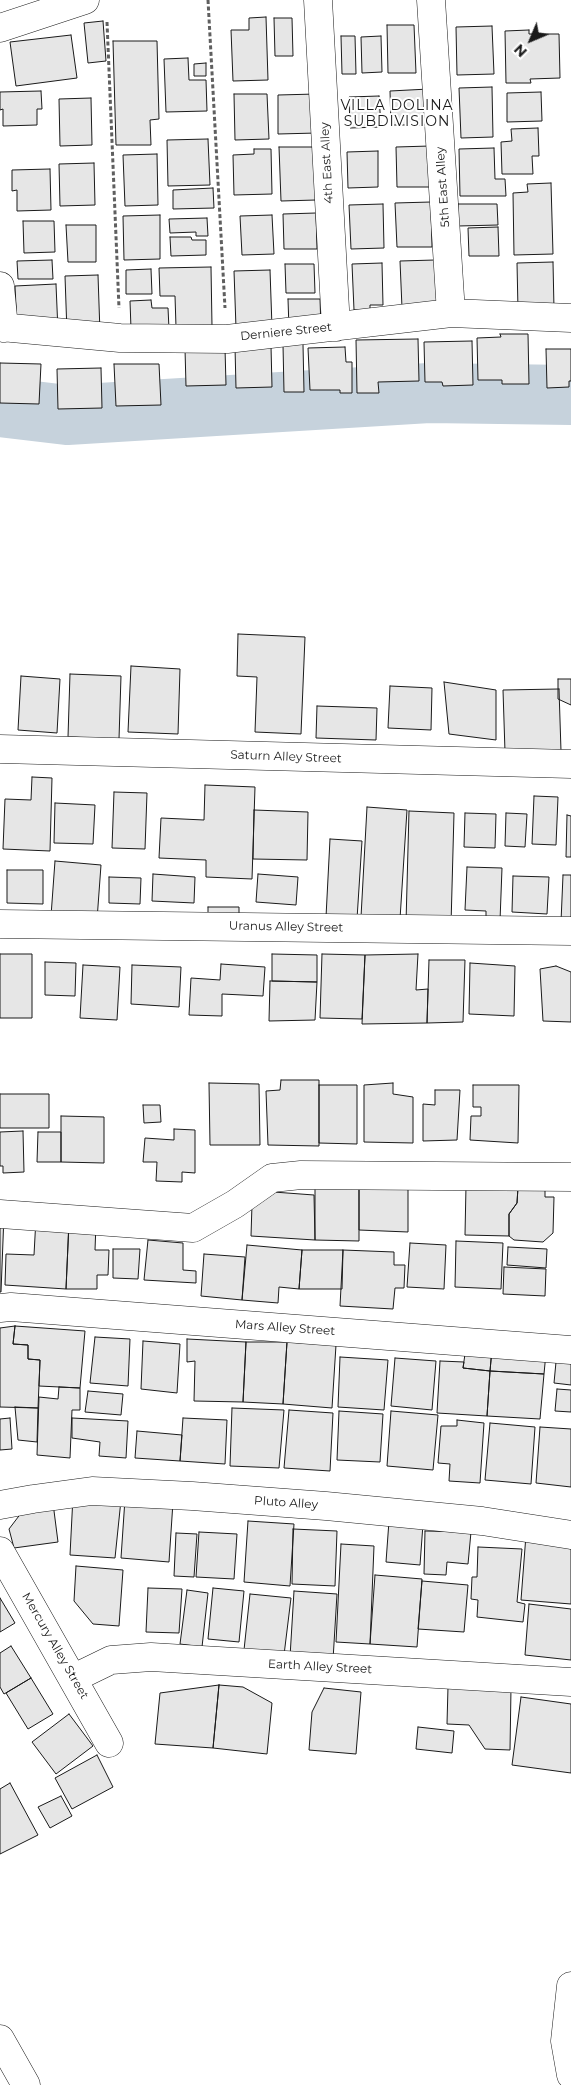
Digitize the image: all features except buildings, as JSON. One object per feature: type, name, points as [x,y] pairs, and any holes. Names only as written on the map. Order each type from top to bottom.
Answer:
[{"type":"street","points":[[0,28],[82,0]]},
{"type":"street","name":"4th East Alley","points":[[318,0],[336,327]]},
{"type":"street","name":"5th East Alley","points":[[431,0],[451,313]]},
{"type":"street","points":[[0,286],[2,328]]},
{"type":"street","name":"Derniere Street","points":[[2,328],[120,338],[227,339],[451,313],[571,318]]},
{"type":"street","name":"Saturn Alley Street","points":[[0,749],[571,764]]},
{"type":"street","name":"Uranus Alley Street","points":[[0,924],[571,931]]},
{"type":"street","points":[[0,1214],[193,1228],[235,1204],[272,1178],[301,1175],[571,1177]]},
{"type":"street","name":"Mars Alley Street","points":[[0,1308],[11,1307],[571,1350]]},
{"type":"street","name":"Pluto Alley","points":[[0,1505],[33,1498],[92,1491],[183,1495],[482,1521],[571,1535]]},
{"type":"street","name":"Mercury Alley Street","points":[[0,1551],[110,1743]]},
{"type":"street","name":"Earth Alley Street","points":[[74,1678],[111,1660],[151,1657],[571,1682]]},
{"type":"street","points":[[571,1986],[565,2041],[571,2075]]},
{"type":"street","points":[[0,2039],[26,2085]]},
{"type":"path","points":[[208,0],[227,339]]},
{"type":"path","points":[[107,20],[120,338]]},
{"type":"waterway","points":[[0,407],[67,415],[429,393],[571,395]]},
{"type":"district","name":"VILLA DOLINA SUBDIVISION","points":[[397,114]]}]
